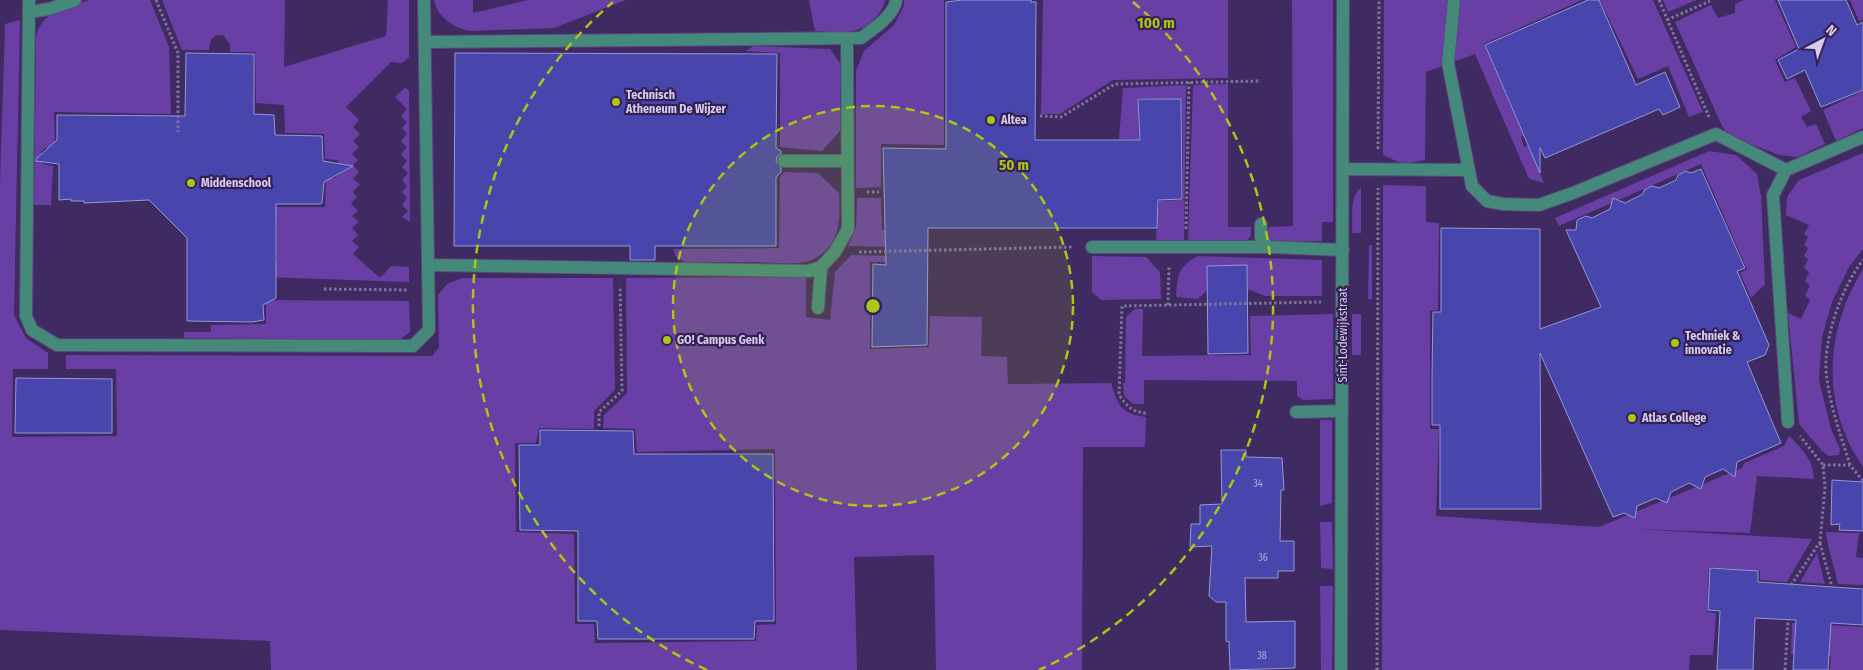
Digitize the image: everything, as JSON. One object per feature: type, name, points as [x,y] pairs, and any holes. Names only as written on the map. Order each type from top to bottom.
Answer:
[{"type":"street","points":[[75,0],[49,9],[29,6],[26,316],[32,330],[58,345],[413,346],[430,330],[424,0]]},
{"type":"street","points":[[425,42],[861,38],[884,21],[896,4],[896,0]]},
{"type":"street","name":"Sint-Lodewijkstraat","points":[[1341,670],[1343,0]]},
{"type":"street","points":[[1454,0],[1448,63],[1472,186],[1487,200],[1503,204],[1540,204],[1573,193],[1716,134],[1786,170]]},
{"type":"street","points":[[429,266],[809,271],[821,267],[836,252],[848,229],[847,38]]},
{"type":"street","points":[[1788,422],[1773,195],[1786,170],[1863,137]]},
{"type":"street","points":[[784,161],[848,161]]},
{"type":"street","points":[[1343,169],[1468,170]]},
{"type":"street","points":[[1261,224],[1261,239],[1269,247]]},
{"type":"street","points":[[1092,246],[1269,247],[1343,250]]},
{"type":"street","points":[[818,308],[821,267]]},
{"type":"street","points":[[1296,412],[1342,411]]},
{"type":"path","points":[[156,0],[178,53],[178,132]]},
{"type":"path","points":[[1377,670],[1379,0]]},
{"type":"path","points":[[1659,0],[1716,134]]},
{"type":"path","points":[[1667,20],[1710,1]]},
{"type":"path","points":[[1040,116],[1061,117],[1115,84],[1260,81]]},
{"type":"path","points":[[1186,247],[1189,82]]},
{"type":"path","points":[[836,252],[1092,246]]},
{"type":"path","points":[[1168,305],[1169,247]]},
{"type":"path","points":[[1863,260],[1856,269],[1839,304],[1828,340],[1826,377],[1837,426],[1850,465],[1863,481]]},
{"type":"path","points":[[598,426],[599,412],[622,390],[620,268]]},
{"type":"path","points":[[324,289],[429,291]]},
{"type":"path","points":[[1146,413],[1135,412],[1126,405],[1119,395],[1122,306],[1322,302]]},
{"type":"path","points":[[1788,422],[1823,465],[1825,487],[1820,542],[1832,587]]},
{"type":"path","points":[[1823,465],[1850,465]]},
{"type":"path","points":[[1791,585],[1820,542]]},
{"type":"path","points":[[1785,670],[1788,620]]},
{"type":"shaded area","points":[[89,0],[150,0],[169,47],[171,114],[54,112],[55,148],[45,148],[41,152],[43,164],[53,166],[51,205],[34,205],[36,36],[39,27],[50,15],[56,11]]},
{"type":"shaded area","points":[[162,0],[285,0],[284,67],[386,36],[388,0],[409,0],[409,57],[402,63],[391,62],[346,107],[359,120],[353,127],[360,134],[353,141],[359,147],[352,154],[358,160],[353,165],[359,172],[353,179],[360,184],[353,192],[357,197],[351,203],[358,211],[352,216],[359,222],[352,228],[358,235],[352,241],[359,247],[353,254],[380,278],[391,266],[409,267],[409,282],[265,277],[265,261],[277,261],[277,222],[242,219],[241,207],[325,207],[326,179],[335,178],[340,174],[341,167],[337,160],[325,159],[324,134],[285,133],[284,105],[256,103],[255,52],[230,52],[230,44],[223,35],[216,35],[211,40],[209,50],[182,50]]},
{"type":"shaded area","points":[[434,0],[473,0],[473,13],[528,0],[626,0],[554,28],[471,31],[453,25],[443,17]]},
{"type":"shaded area","points":[[809,0],[885,0],[879,14],[866,25],[852,31],[838,32],[815,31]]},
{"type":"shaded area","points":[[904,0],[944,0],[944,145],[881,144],[881,187],[856,188],[856,71],[864,51],[894,25],[904,6]]},
{"type":"shaded area","points":[[1043,0],[1228,0],[1228,78],[1113,80],[1060,114],[1041,114]]},
{"type":"shaded area","points":[[1292,0],[1333,0],[1333,222],[1322,222],[1322,241],[1276,242],[1267,237],[1266,231],[1270,227],[1293,226]]},
{"type":"shaded area","points":[[1384,0],[1582,0],[1484,44],[1523,135],[1521,137],[1524,147],[1528,145],[1544,183],[1529,179],[1475,54],[1426,72],[1425,160],[1403,164],[1383,155]]},
{"type":"shaded area","points":[[1600,0],[1653,0],[1703,112],[1689,117],[1668,66],[1638,79]]},
{"type":"shaded area","points":[[1663,0],[1697,0],[1668,12]]},
{"type":"shaded area","points":[[1744,0],[1775,0],[1796,47],[1775,60],[1785,82],[1795,78],[1811,111],[1801,117],[1807,127],[1816,124],[1825,144],[1798,157],[1779,155],[1729,136],[1722,126],[1675,22],[1711,5],[1718,18],[1735,13],[1735,4]]},
{"type":"shaded area","points":[[1850,0],[1863,0],[1863,20],[1859,21]]},
{"type":"shaded area","points":[[20,20],[14,315],[26,338],[48,353],[48,369],[13,369],[12,437],[117,436],[116,369],[66,369],[66,355],[432,356],[439,347],[438,295],[447,284],[462,278],[613,278],[615,390],[594,411],[594,429],[539,428],[536,443],[515,443],[516,532],[574,534],[575,624],[594,624],[595,643],[756,641],[757,625],[776,624],[775,449],[637,452],[635,429],[603,428],[604,415],[627,393],[626,278],[806,277],[806,317],[830,320],[835,272],[851,255],[893,256],[892,262],[870,262],[870,349],[929,347],[930,316],[982,317],[981,356],[1007,357],[1008,384],[1111,383],[1119,403],[1126,411],[1146,417],[1145,447],[1083,447],[1082,670],[936,670],[934,555],[854,557],[857,670],[271,670],[270,641],[0,630],[0,184],[5,24]]},
{"type":"shaded area","points":[[753,46],[830,49],[840,63],[840,131],[822,151],[780,147],[780,53],[746,51]]},
{"type":"shaded area","points":[[1228,84],[1228,227],[1251,227],[1251,236],[1245,242],[1188,242],[1193,85]]},
{"type":"shaded area","points":[[1186,85],[1184,240],[1156,240],[1159,201],[1183,200],[1182,99],[1138,98],[1139,140],[1119,139],[1123,88]]},
{"type":"shaded area","points":[[405,88],[409,90],[410,222],[402,217],[408,211],[402,205],[407,198],[402,192],[407,186],[402,180],[408,173],[402,167],[407,161],[401,154],[407,147],[401,141],[407,134],[402,128],[407,122],[401,116],[407,109],[395,97]]},
{"type":"shaded area","points":[[1863,91],[1863,128],[1836,141],[1823,110]]},
{"type":"shaded area","points":[[1709,151],[1736,155],[1757,174],[1761,196],[1765,284],[1751,298],[1740,273],[1747,269],[1701,164],[1559,226],[1555,218]]},
{"type":"shaded area","points":[[1863,153],[1863,249],[1849,267],[1832,302],[1822,337],[1819,380],[1831,429],[1840,449],[1839,455],[1829,456],[1822,451],[1799,424],[1788,313],[1801,319],[1810,300],[1805,295],[1810,286],[1805,281],[1809,272],[1804,268],[1808,259],[1804,256],[1808,248],[1804,245],[1808,237],[1804,234],[1809,225],[1786,215],[1787,197],[1799,180]]},
{"type":"shaded area","points":[[785,172],[818,173],[839,193],[839,224],[833,242],[819,256],[809,261],[792,263],[686,262],[676,257],[673,249],[779,248],[780,176]]},
{"type":"shaded area","points":[[1383,185],[1426,186],[1426,222],[1439,223],[1438,310],[1430,311],[1430,429],[1439,429],[1436,516],[1599,527],[1742,468],[1744,463],[1784,446],[1789,436],[1806,455],[1812,466],[1814,479],[1757,476],[1750,533],[1635,529],[1812,539],[1787,582],[1760,580],[1760,571],[1709,567],[1707,612],[1716,613],[1713,655],[1690,655],[1689,670],[1382,670]]},
{"type":"shaded area","points":[[1361,188],[1361,233],[1352,233],[1353,203],[1357,192]]},
{"type":"shaded area","points":[[857,198],[881,198],[882,230],[895,231],[893,247],[848,246],[856,228]]},
{"type":"shaded area","points":[[1369,245],[1372,245],[1372,299],[1368,299]]},
{"type":"shaded area","points":[[1092,256],[1146,257],[1160,272],[1161,299],[1101,300],[1092,292]]},
{"type":"shaded area","points":[[1198,256],[1322,260],[1322,296],[1265,296],[1248,289],[1247,265],[1207,266],[1207,290],[1198,299],[1176,297],[1177,283],[1182,268]]},
{"type":"shaded area","points":[[1863,269],[1863,467],[1846,436],[1839,415],[1834,394],[1833,372],[1834,351],[1844,308],[1852,288]]},
{"type":"shaded area","points":[[266,300],[409,301],[410,332],[400,340],[184,338],[184,332],[211,332],[211,325],[266,324]]},
{"type":"shaded area","points":[[1135,309],[1143,309],[1142,356],[1251,355],[1250,316],[1333,314],[1333,399],[1303,400],[1297,396],[1297,381],[1144,380],[1144,404],[1133,404],[1124,396],[1123,383],[1125,383],[1126,317]]},
{"type":"shaded area","points":[[1352,314],[1361,314],[1361,355],[1352,355]]},
{"type":"shaded area","points":[[1320,420],[1332,420],[1332,503],[1320,506]]},
{"type":"shaded area","points":[[1320,522],[1332,522],[1333,569],[1321,568]]},
{"type":"shaded area","points":[[1826,532],[1859,533],[1856,557],[1863,558],[1863,585],[1838,584]]},
{"type":"shaded area","points":[[1817,553],[1825,584],[1800,582]]},
{"type":"shaded area","points":[[1320,586],[1333,586],[1332,670],[1321,670]]},
{"type":"shaded area","points":[[1792,623],[1863,627],[1863,670],[1830,670],[1831,656],[1791,654]]},
{"type":"building","name":"Altea","points":[[962,0],[1031,0],[1031,2],[1036,2],[1035,140],[1140,140],[1138,99],[1181,99],[1182,199],[1158,200],[1157,228],[928,228],[927,345],[872,347],[873,264],[886,265],[883,148],[946,149],[946,2]]},
{"type":"building","points":[[1588,0],[1599,0],[1636,85],[1665,72],[1680,107],[1663,115],[1659,109],[1545,158],[1540,148],[1540,173],[1485,45]]},
{"type":"building","points":[[1778,0],[1846,0],[1857,25],[1863,22],[1863,90],[1821,107],[1805,70],[1787,79],[1778,60],[1799,49]]},
{"type":"building","name":"Middenschool","points":[[186,53],[254,54],[254,114],[274,115],[275,135],[322,136],[323,161],[353,166],[324,182],[322,203],[320,204],[276,204],[276,298],[263,305],[264,320],[252,322],[187,321],[187,238],[149,200],[84,203],[84,201],[71,201],[71,199],[59,200],[59,164],[36,161],[57,140],[57,115],[185,116]]},
{"type":"building","name":"Technisch Atheneum De Wijzer","points":[[455,53],[777,54],[776,148],[781,151],[781,154],[777,157],[776,161],[781,168],[781,172],[776,177],[776,246],[655,246],[655,260],[630,260],[630,246],[454,246]]},
{"type":"building","name":"Techniek & innovatie","points":[[1701,169],[1745,268],[1737,271],[1769,345],[1765,355],[1747,362],[1781,443],[1737,462],[1735,477],[1723,469],[1705,477],[1701,489],[1689,483],[1671,492],[1667,503],[1656,498],[1637,506],[1635,518],[1624,513],[1613,517],[1540,353],[1541,509],[1440,509],[1440,425],[1432,425],[1432,377],[1433,312],[1441,312],[1441,228],[1540,229],[1540,329],[1601,307],[1566,230],[1576,230],[1577,220],[1586,216],[1592,218],[1610,209],[1613,198],[1625,203],[1643,194],[1644,190],[1652,186],[1659,188],[1676,180],[1678,175],[1686,171],[1691,173]]},
{"type":"building","points":[[1247,265],[1248,353],[1208,354],[1207,266]]},
{"type":"building","points":[[16,378],[112,379],[112,433],[15,433]]},
{"type":"building","points":[[540,430],[633,431],[634,454],[773,454],[774,621],[755,621],[754,639],[598,639],[597,621],[578,621],[578,531],[520,530],[519,445],[540,445]]},
{"type":"building","points":[[1221,450],[1246,450],[1246,457],[1282,458],[1284,490],[1281,490],[1280,541],[1294,541],[1294,571],[1278,571],[1278,578],[1245,578],[1246,622],[1295,621],[1295,668],[1230,670],[1229,642],[1226,641],[1226,602],[1216,602],[1209,596],[1212,546],[1190,547],[1191,524],[1200,524],[1200,505],[1222,504]]},
{"type":"building","points":[[1832,480],[1863,482],[1863,531],[1839,530],[1840,524],[1831,525]]},
{"type":"building","points":[[1710,568],[1758,571],[1758,582],[1863,589],[1863,625],[1831,623],[1828,670],[1793,670],[1796,620],[1755,618],[1753,670],[1717,670],[1720,611],[1708,610]]},
{"type":"place","name":"Technisch Atheneum De Wijzer","points":[[616,102]]},
{"type":"place","name":"Altea","points":[[991,120]]},
{"type":"place","name":"Middenschool","points":[[191,183]]},
{"type":"place","name":"GO! Campus Genk","points":[[667,340]]},
{"type":"place","name":"Techniek & innovatie","points":[[1675,343]]},
{"type":"place","name":"Atlas College","points":[[1632,418]]}]
